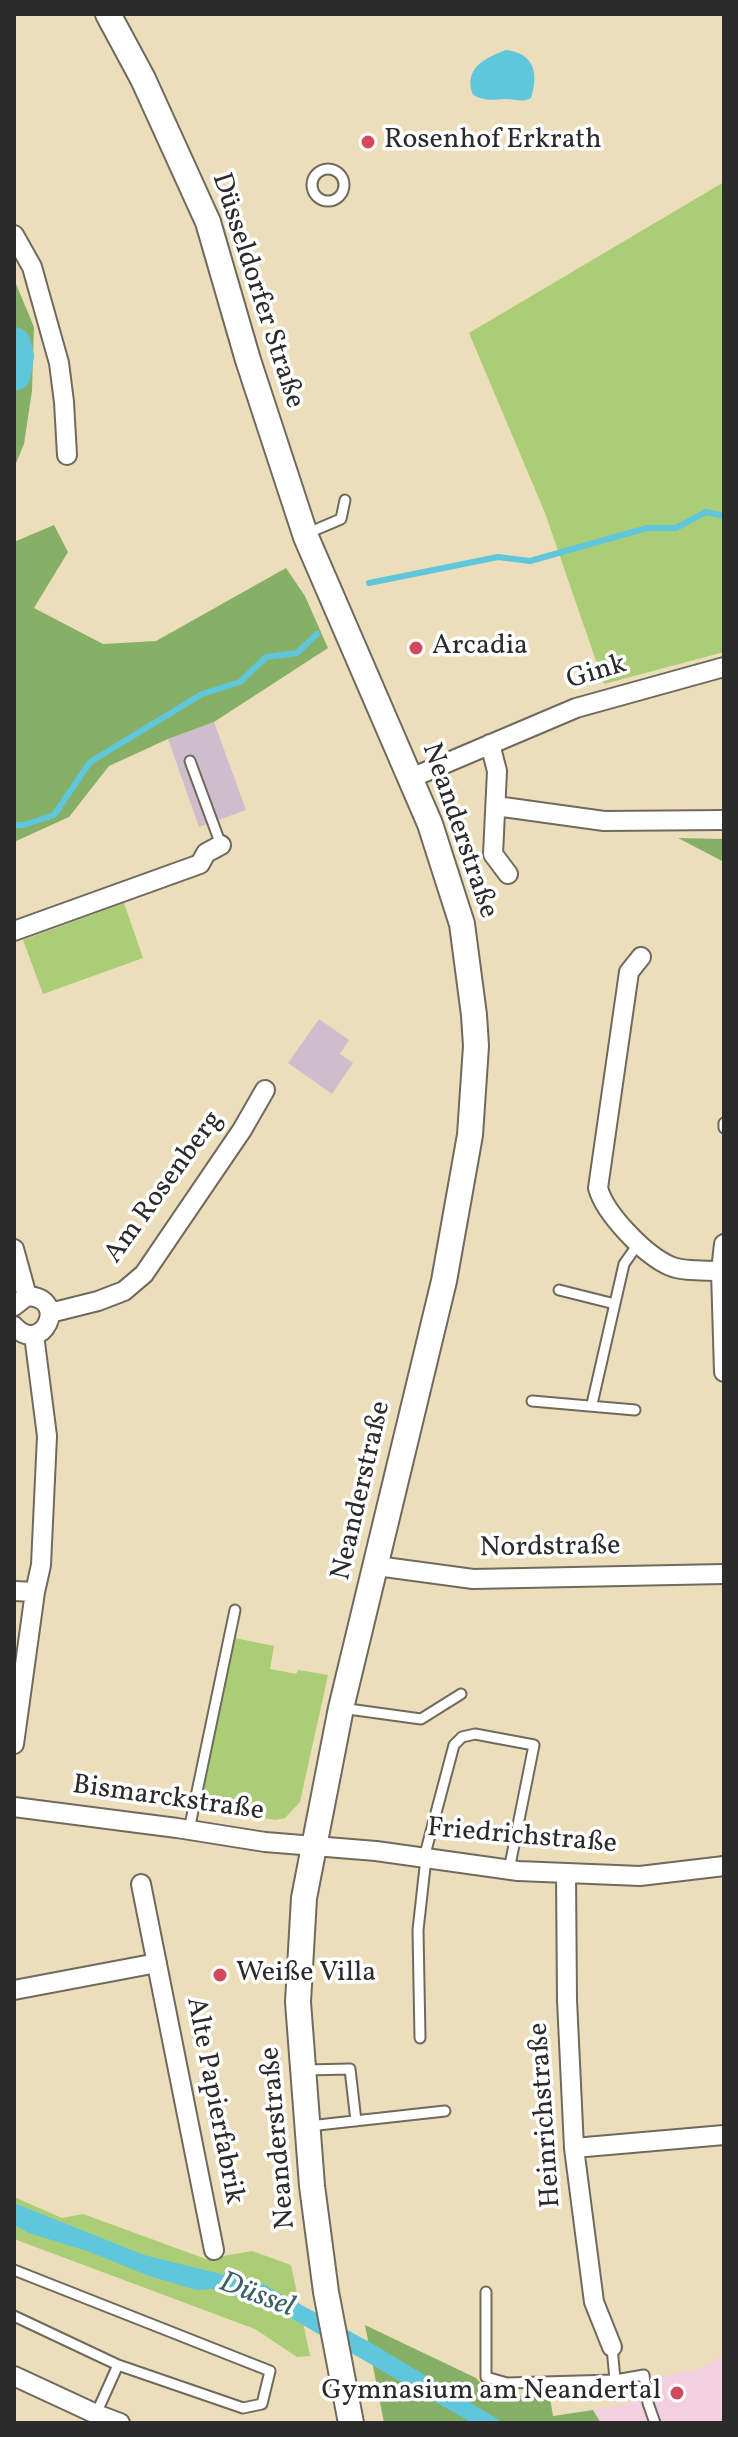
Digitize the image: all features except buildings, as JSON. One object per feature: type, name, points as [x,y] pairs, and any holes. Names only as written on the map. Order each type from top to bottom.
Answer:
[{"type":"main road","name":"Düsseldorfer Straße","points":[[108,14],[143,79],[208,222],[248,360],[305,534],[331,594]]},
{"type":"main road","name":"Neanderstraße","points":[[331,594],[430,824],[462,924],[476,1046],[470,1135],[447,1267],[341,1708],[304,1898],[298,2002],[312,2186],[326,2292],[351,2423]]},
{"type":"street","points":[[14,235],[32,267],[59,363],[67,455]]},
{"type":"street","name":"Gink","points":[[411,778],[576,708],[724,667]]},
{"type":"street","points":[[490,744],[497,771],[493,854],[508,874]]},
{"type":"street","points":[[496,806],[604,821],[724,820]]},
{"type":"street","points":[[14,931],[200,864],[206,853],[221,845]]},
{"type":"street","points":[[641,957],[629,972],[598,1188],[601,1199],[638,1244],[671,1266],[721,1271]]},
{"type":"street","name":"Am Rosenberg","points":[[50,1313],[124,1291],[144,1274],[242,1130],[265,1090]]},
{"type":"street","points":[[724,1244],[721,1271],[724,1372]]},
{"type":"street","points":[[14,1249],[21,1301],[39,1298],[50,1313],[48,1324],[34,1335],[22,1333],[14,1326]]},
{"type":"street","points":[[14,1744],[41,1565],[47,1436],[34,1335]]},
{"type":"street","name":"Nordstraße","points":[[377,1566],[473,1579],[724,1574]]},
{"type":"street","points":[[14,1591],[35,1592]]},
{"type":"street","name":"Bismarckstraße","points":[[14,1807],[265,1842],[315,1846]]},
{"type":"street","name":"Friedrichstraße","points":[[315,1846],[566,1874],[640,1876],[724,1866]]},
{"type":"street","name":"Heinrichstraße","points":[[566,1874],[567,2000],[574,2148],[594,2302],[612,2347]]},
{"type":"street","name":"Alte Papierfabrik","points":[[141,1884],[214,2250]]},
{"type":"street","points":[[14,1990],[157,1963]]},
{"type":"street","points":[[574,2148],[724,2135]]},
{"type":"street","points":[[14,2376],[120,2423]]},
{"type":"lane","points":[[305,534],[341,519],[345,500]]},
{"type":"lane","points":[[190,761],[221,845]]},
{"type":"lane","points":[[592,1404],[624,1264],[638,1244]]},
{"type":"lane","points":[[559,1290],[615,1304]]},
{"type":"lane","points":[[532,1401],[635,1410]]},
{"type":"lane","points":[[189,1830],[235,1610]]},
{"type":"lane","points":[[341,1708],[421,1719],[461,1694]]},
{"type":"lane","points":[[420,2038],[418,1930],[425,1858],[454,1745],[462,1737],[475,1734],[534,1745],[509,1870]]},
{"type":"lane","points":[[303,2071],[350,2069],[356,2121]]},
{"type":"lane","points":[[307,2126],[445,2111]]},
{"type":"lane","points":[[14,2270],[270,2371],[262,2404],[243,2408],[118,2365],[14,2316]]},
{"type":"lane","points":[[486,2292],[486,2377],[507,2383],[615,2380],[644,2375],[655,2423]]},
{"type":"lane","points":[[612,2347],[615,2380]]},
{"type":"lane","points":[[96,2414],[118,2365]]},
{"type":"shaded area","points":[[214,722],[246,810],[199,827],[168,739]]},
{"type":"shaded area","points":[[319,1019],[349,1040],[340,1054],[353,1063],[332,1094],[288,1063]]},
{"type":"shaded area","name":"Gymnasium am Neandertal","points":[[724,2355],[724,2423],[601,2423],[593,2410],[632,2403],[629,2384],[702,2368]]},
{"type":"green space","points":[[724,182],[724,652],[604,684],[545,513],[469,333]]},
{"type":"green space","points":[[14,279],[34,327],[32,391],[24,444],[14,468]]},
{"type":"green space","points":[[54,525],[68,552],[34,608],[103,644],[156,641],[286,568],[305,596],[328,648],[214,722],[109,766],[69,817],[14,842],[14,542]]},
{"type":"green space","points":[[678,838],[724,839],[724,862]]},
{"type":"green space","points":[[124,903],[143,958],[43,994],[23,940]]},
{"type":"green space","points":[[235,1638],[274,1646],[270,1669],[328,1675],[300,1802],[285,1818],[275,1820],[199,1806]]},
{"type":"green space","points":[[14,2197],[62,2218],[83,2214],[206,2259],[252,2251],[291,2265],[310,2356],[297,2357],[255,2329],[14,2239]]},
{"type":"green space","points":[[365,2325],[476,2378],[496,2399],[549,2392],[553,2416],[593,2410],[601,2423],[384,2423]]},
{"type":"water","points":[[506,50],[523,55],[532,66],[534,80],[531,98],[521,101],[489,100],[473,95],[473,71],[483,61]]},
{"type":"water","points":[[14,2203],[144,2255],[265,2285],[373,2344],[504,2423],[472,2423],[277,2310],[214,2289],[197,2290],[149,2276],[90,2252],[29,2233],[14,2225]]},
{"type":"waterway","name":"Düssel","points":[[14,344],[17,356],[14,374]]},
{"type":"waterway","points":[[369,583],[498,557],[530,561],[647,528],[676,528],[706,512],[724,516]]},
{"type":"waterway","points":[[14,825],[24,825],[54,815],[90,762],[202,694],[240,682],[266,657],[297,653],[317,634]]},
{"type":"place","name":"Rosenhof Erkrath","points":[[368,142]]},
{"type":"place","name":"Arcadia","points":[[416,648]]},
{"type":"place","name":"Weiße Villa","points":[[220,1975]]},
{"type":"place","name":"Gymnasium am Neandertal","points":[[677,2393]]}]
